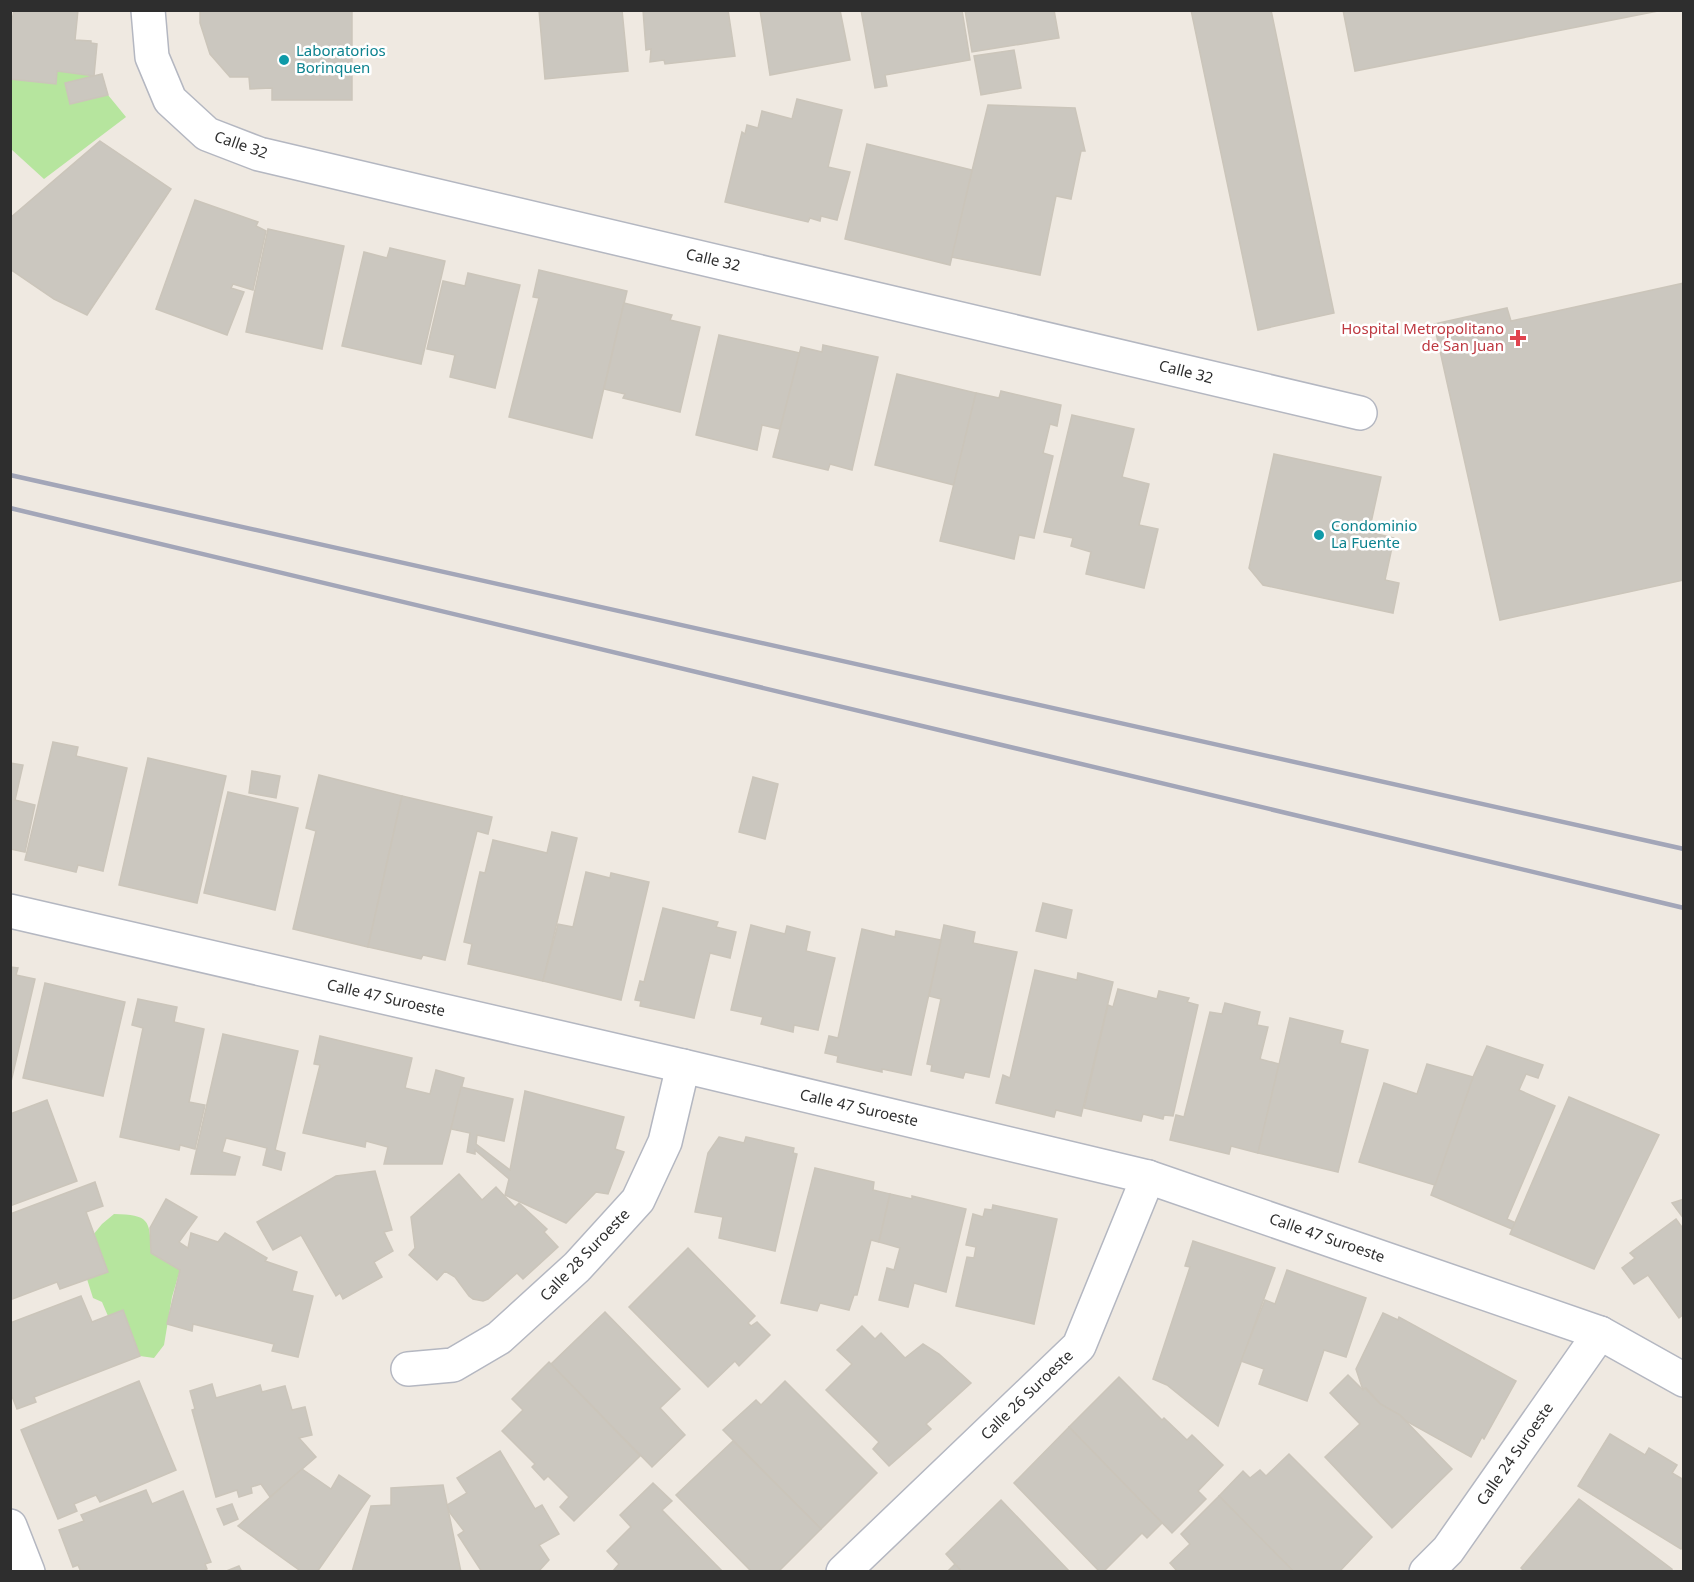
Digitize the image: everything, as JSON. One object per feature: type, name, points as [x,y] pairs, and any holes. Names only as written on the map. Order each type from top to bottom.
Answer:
[{"type":"street","name":"Calle 32","points":[[148,10],[152,57],[170,100],[207,134],[260,154],[1360,413]]},
{"type":"street","name":"Calle 47 Suroeste","points":[[10,911],[683,1066],[1148,1177],[1600,1333],[1683,1380]]},
{"type":"street","name":"Calle 28 Suroeste","points":[[408,1369],[453,1365],[499,1338],[577,1268],[638,1200],[665,1142],[683,1066]]},
{"type":"street","name":"Calle 26 Suroeste","points":[[843,1572],[1079,1346],[1148,1177]]},
{"type":"street","name":"Calle 24 Suroeste","points":[[1426,1572],[1448,1550],[1600,1333]]},
{"type":"street","points":[[10,1526],[28,1572]]},
{"type":"green space","points":[[57,71],[94,76],[65,83],[70,103],[108,95],[126,117],[44,179],[11,149],[11,79],[56,83]]},
{"type":"green space","points":[[114,1214],[134,1216],[145,1221],[150,1233],[151,1253],[180,1270],[172,1297],[164,1345],[154,1358],[140,1356],[123,1310],[108,1316],[102,1302],[93,1298],[87,1279],[93,1235]]},
{"type":"building","points":[[14,10],[78,10],[75,40],[91,41],[97,44],[94,76],[57,71],[56,84],[10,79],[10,31]]},
{"type":"building","name":"Laboratorios Borinquen","points":[[200,10],[352,10],[352,100],[272,100],[272,88],[250,89],[249,77],[230,77],[210,54],[200,23]]},
{"type":"building","points":[[539,10],[622,10],[628,71],[545,79]]},
{"type":"building","points":[[643,10],[728,10],[735,56],[665,64],[664,60],[650,62],[651,49],[646,50]]},
{"type":"building","points":[[760,10],[840,10],[850,60],[770,75]]},
{"type":"building","points":[[861,10],[962,10],[970,60],[885,75],[887,86],[875,88]]},
{"type":"building","points":[[965,10],[1054,10],[1059,38],[972,52]]},
{"type":"building","points":[[1191,10],[1271,10],[1334,313],[1258,330]]},
{"type":"building","points":[[1343,10],[1663,10],[1355,71]]},
{"type":"building","points":[[1014,50],[1021,88],[981,95],[974,56]]},
{"type":"building","points":[[102,74],[108,95],[70,104],[65,83]]},
{"type":"building","points":[[797,99],[842,110],[828,167],[850,172],[837,220],[821,216],[820,221],[810,218],[808,222],[725,202],[742,132],[745,134],[747,125],[758,128],[762,111],[792,119]]},
{"type":"building","points":[[988,105],[1075,108],[1085,151],[1081,151],[1071,199],[1056,196],[1040,275],[951,257]]},
{"type":"building","points":[[100,141],[171,189],[87,315],[54,299],[10,269],[10,218]]},
{"type":"building","points":[[867,144],[972,170],[950,265],[845,239]]},
{"type":"building","points":[[195,200],[258,222],[256,226],[266,231],[253,290],[233,284],[231,288],[244,292],[227,335],[156,309]]},
{"type":"building","points":[[268,229],[344,246],[322,349],[246,332]]},
{"type":"building","points":[[390,248],[445,261],[421,364],[342,346],[364,252],[387,258]]},
{"type":"building","points":[[539,270],[627,291],[592,438],[509,417],[539,298],[533,297]]},
{"type":"building","points":[[468,273],[520,285],[495,388],[450,377],[455,355],[427,349],[443,281],[465,286]]},
{"type":"building","points":[[1684,283],[1684,580],[1500,620],[1434,324],[1507,308],[1511,321]]},
{"type":"building","points":[[624,303],[672,315],[670,320],[700,327],[680,412],[623,398],[625,394],[604,389]]},
{"type":"building","points":[[719,335],[800,353],[780,429],[762,425],[757,450],[696,435]]},
{"type":"building","points":[[823,345],[878,357],[852,470],[830,464],[828,470],[773,457],[801,347],[822,352]]},
{"type":"building","points":[[897,374],[976,393],[954,485],[875,465]]},
{"type":"building","points":[[1001,391],[1061,405],[1057,426],[1050,424],[1043,453],[1053,456],[1034,538],[1019,535],[1014,559],[940,541],[976,393],[999,398]]},
{"type":"building","points":[[1072,415],[1134,429],[1122,477],[1149,484],[1139,525],[1158,529],[1144,588],[1086,574],[1091,552],[1071,546],[1073,538],[1044,532]]},
{"type":"building","name":"Condominio La Fuente","points":[[1274,454],[1381,477],[1369,532],[1394,538],[1385,580],[1399,583],[1393,613],[1263,585],[1249,568]]},
{"type":"building","points":[[53,742],[78,747],[76,756],[127,768],[103,871],[78,865],[76,872],[25,860]]},
{"type":"building","points":[[148,758],[226,776],[197,903],[119,885]]},
{"type":"building","points":[[10,763],[23,765],[15,800],[35,805],[25,852],[10,849]]},
{"type":"building","points":[[252,771],[280,776],[276,798],[249,793]]},
{"type":"building","points":[[319,775],[402,796],[368,947],[293,929],[316,831],[306,828]]},
{"type":"building","points":[[753,777],[778,784],[765,839],[739,832]]},
{"type":"building","points":[[228,792],[298,808],[275,910],[204,893]]},
{"type":"building","points":[[402,796],[492,817],[488,834],[477,831],[445,960],[423,955],[421,959],[368,947]]},
{"type":"building","points":[[552,832],[577,838],[543,981],[468,964],[472,944],[464,942],[480,872],[485,873],[493,840],[547,853]]},
{"type":"building","points":[[586,872],[610,878],[611,873],[649,882],[621,1000],[543,981],[558,924],[573,927]]},
{"type":"building","points":[[1043,903],[1072,910],[1066,938],[1036,931]]},
{"type":"building","points":[[663,908],[718,922],[716,927],[736,932],[730,958],[710,953],[694,1018],[640,1006],[641,1001],[635,1000],[640,981],[644,982]]},
{"type":"building","points":[[751,925],[785,934],[787,926],[810,932],[806,951],[835,958],[818,1030],[794,1025],[793,1032],[761,1024],[763,1017],[731,1010]]},
{"type":"building","points":[[944,925],[975,932],[973,943],[1017,952],[989,1077],[965,1072],[963,1078],[931,1071],[932,1065],[927,1064],[941,999],[929,996]]},
{"type":"building","points":[[862,929],[895,937],[896,931],[941,940],[911,1075],[882,1069],[882,1072],[837,1062],[838,1056],[825,1053],[829,1036],[838,1038]]},
{"type":"building","points":[[10,967],[18,968],[16,975],[35,979],[10,1086]]},
{"type":"building","points":[[1035,970],[1077,980],[1078,973],[1113,982],[1081,1116],[1056,1110],[1054,1117],[996,1103],[1003,1075],[1010,1078]]},
{"type":"building","points":[[45,983],[125,1002],[103,1096],[23,1078]]},
{"type":"building","points":[[1118,989],[1157,999],[1159,991],[1189,998],[1187,1002],[1198,1005],[1173,1116],[1164,1115],[1163,1119],[1143,1114],[1141,1121],[1084,1108],[1108,1005],[1113,1007]]},
{"type":"building","points":[[138,999],[177,1007],[174,1022],[204,1029],[189,1102],[205,1105],[195,1149],[180,1145],[179,1150],[120,1137],[143,1028],[132,1025]]},
{"type":"building","points":[[1225,1003],[1260,1012],[1257,1025],[1268,1027],[1260,1059],[1279,1064],[1258,1153],[1231,1146],[1229,1154],[1170,1140],[1176,1115],[1184,1117],[1210,1012],[1222,1014]]},
{"type":"building","points":[[1290,1018],[1343,1031],[1340,1043],[1368,1050],[1338,1172],[1258,1153]]},
{"type":"building","points":[[223,1034],[298,1051],[275,1150],[285,1153],[281,1170],[263,1165],[267,1148],[226,1138],[222,1152],[240,1157],[235,1175],[191,1174]]},
{"type":"building","points":[[320,1036],[412,1058],[405,1088],[430,1094],[436,1070],[464,1078],[442,1164],[384,1164],[388,1147],[366,1141],[365,1147],[303,1133],[320,1065],[314,1064]]},
{"type":"building","points":[[1487,1046],[1543,1065],[1538,1078],[1526,1074],[1519,1090],[1555,1106],[1507,1219],[1516,1223],[1512,1229],[1431,1195],[1473,1077]]},
{"type":"building","points":[[1427,1064],[1473,1077],[1435,1185],[1359,1162],[1384,1083],[1417,1094]]},
{"type":"building","points":[[461,1087],[513,1099],[504,1141],[477,1135],[476,1144],[510,1170],[525,1091],[624,1117],[615,1149],[624,1152],[608,1194],[596,1192],[566,1223],[505,1195],[509,1179],[475,1150],[475,1154],[467,1152],[470,1133],[451,1129]]},
{"type":"building","points":[[1569,1097],[1659,1135],[1594,1269],[1510,1234]]},
{"type":"building","points":[[47,1100],[77,1181],[10,1206],[10,1114]]},
{"type":"building","points":[[719,1137],[744,1143],[746,1137],[794,1148],[793,1153],[797,1154],[775,1251],[719,1238],[723,1217],[695,1212],[708,1153]]},
{"type":"building","points":[[815,1168],[874,1182],[873,1190],[890,1194],[879,1242],[871,1240],[857,1295],[854,1295],[849,1310],[820,1303],[817,1311],[781,1303]]},
{"type":"building","points":[[375,1171],[392,1230],[384,1232],[393,1251],[374,1262],[382,1277],[343,1299],[340,1293],[336,1296],[301,1235],[273,1250],[257,1222],[336,1176]]},
{"type":"building","points":[[459,1174],[482,1200],[496,1187],[515,1207],[519,1203],[547,1229],[544,1232],[558,1247],[523,1279],[517,1273],[483,1301],[469,1296],[455,1277],[445,1271],[437,1280],[409,1255],[415,1248],[411,1217]]},
{"type":"building","points":[[95,1182],[103,1206],[86,1212],[108,1272],[60,1289],[57,1282],[10,1300],[10,1214]]},
{"type":"building","points":[[890,1194],[912,1199],[912,1196],[966,1209],[946,1292],[914,1283],[908,1307],[879,1300],[887,1268],[894,1270],[900,1248],[879,1242]]},
{"type":"building","points":[[166,1199],[197,1217],[179,1242],[188,1248],[191,1233],[218,1242],[225,1233],[267,1258],[265,1261],[297,1272],[292,1291],[313,1296],[298,1357],[272,1351],[274,1344],[193,1324],[192,1331],[167,1324],[180,1270],[151,1253],[150,1228]]},
{"type":"building","points":[[1684,1199],[1684,1219],[1672,1203]]},
{"type":"building","points":[[993,1205],[1057,1219],[1034,1324],[956,1306],[967,1257],[974,1258],[976,1247],[966,1245],[973,1214],[983,1217],[985,1209],[992,1210]]},
{"type":"building","points":[[1676,1219],[1684,1230],[1684,1314],[1679,1318],[1648,1275],[1634,1284],[1622,1268],[1635,1258],[1630,1253]]},
{"type":"building","points":[[1193,1241],[1275,1268],[1218,1426],[1167,1385],[1153,1379],[1190,1267],[1185,1266]]},
{"type":"building","points":[[688,1248],[755,1316],[748,1323],[751,1326],[757,1322],[770,1335],[739,1366],[735,1361],[708,1387],[629,1307]]},
{"type":"building","points":[[1287,1270],[1366,1298],[1346,1357],[1324,1350],[1307,1401],[1259,1384],[1264,1369],[1241,1361],[1265,1300],[1275,1304]]},
{"type":"building","points":[[81,1296],[92,1322],[123,1310],[140,1356],[34,1397],[36,1402],[17,1409],[10,1391],[10,1323]]},
{"type":"building","points":[[605,1312],[680,1389],[660,1408],[685,1435],[652,1467],[551,1364]]},
{"type":"building","points":[[1383,1313],[1398,1320],[1399,1317],[1516,1381],[1484,1439],[1482,1437],[1471,1457],[1406,1421],[1380,1404],[1366,1388],[1363,1390],[1356,1369]]},
{"type":"building","points":[[862,1326],[875,1339],[881,1333],[905,1358],[923,1344],[939,1354],[971,1383],[926,1424],[931,1429],[889,1466],[873,1449],[879,1442],[826,1390],[852,1364],[837,1350]]},
{"type":"building","points":[[549,1362],[640,1456],[574,1521],[560,1507],[569,1497],[548,1476],[544,1480],[532,1467],[535,1464],[502,1431],[523,1410],[512,1399]]},
{"type":"building","points":[[1348,1375],[1380,1404],[1400,1415],[1452,1469],[1392,1528],[1325,1457],[1360,1424],[1330,1393]]},
{"type":"building","points":[[1119,1377],[1162,1420],[1164,1418],[1187,1440],[1192,1435],[1223,1465],[1198,1491],[1206,1499],[1172,1533],[1069,1427]]},
{"type":"building","points":[[139,1381],[176,1470],[100,1502],[96,1495],[74,1504],[77,1511],[58,1519],[21,1430]]},
{"type":"building","points":[[785,1381],[877,1473],[821,1529],[723,1430],[756,1400],[761,1405]]},
{"type":"building","points":[[212,1384],[216,1398],[260,1385],[262,1392],[285,1386],[292,1410],[305,1407],[312,1435],[299,1438],[316,1457],[270,1497],[261,1484],[251,1487],[252,1493],[239,1497],[237,1490],[216,1497],[192,1410],[195,1409],[190,1391]]},
{"type":"building","points":[[1069,1427],[1162,1523],[1147,1538],[1142,1533],[1103,1572],[1100,1572],[1014,1483]]},
{"type":"building","points":[[1610,1434],[1645,1455],[1649,1448],[1677,1465],[1672,1473],[1684,1480],[1684,1545],[1681,1549],[1578,1486]]},
{"type":"building","points":[[733,1441],[821,1529],[778,1572],[752,1572],[676,1495]]},
{"type":"building","points":[[500,1451],[535,1509],[542,1505],[559,1534],[539,1545],[549,1560],[538,1572],[482,1572],[458,1535],[464,1531],[450,1513],[447,1505],[467,1493],[457,1478]]},
{"type":"building","points":[[1289,1454],[1372,1537],[1339,1572],[1294,1572],[1219,1496],[1243,1471],[1250,1478],[1260,1470],[1266,1476]]},
{"type":"building","points":[[302,1469],[331,1489],[339,1475],[370,1496],[317,1572],[302,1572],[238,1526]]},
{"type":"building","points":[[653,1483],[672,1501],[662,1510],[723,1572],[613,1571],[619,1564],[607,1551],[631,1527],[620,1515]]},
{"type":"building","points":[[443,1485],[461,1572],[352,1572],[371,1506],[391,1505],[391,1488]]},
{"type":"building","points":[[146,1490],[152,1504],[183,1491],[211,1562],[205,1564],[207,1569],[201,1572],[81,1572],[78,1565],[73,1567],[59,1530],[84,1521],[81,1515]]},
{"type":"building","points":[[1219,1496],[1294,1572],[1178,1572],[1170,1563],[1190,1544],[1181,1534]]},
{"type":"building","points":[[1579,1499],[1672,1569],[1672,1572],[1525,1572],[1521,1568]]},
{"type":"building","points":[[1001,1500],[1070,1572],[962,1572],[946,1554]]},
{"type":"building","points":[[232,1504],[238,1519],[224,1525],[217,1509]]},
{"type":"building","points":[[955,1564],[962,1572],[947,1572]]},
{"type":"building","points":[[239,1566],[242,1572],[224,1572]]},
{"type":"railway","points":[[10,475],[1684,849]]},
{"type":"railway","points":[[10,508],[1684,908]]},
{"type":"place","name":"Laboratorios Borinquen","points":[[284,60]]},
{"type":"place","name":"Hospital Metropolitano de San Juan","points":[[1518,338]]},
{"type":"place","name":"Condominio La Fuente","points":[[1319,535]]}]
